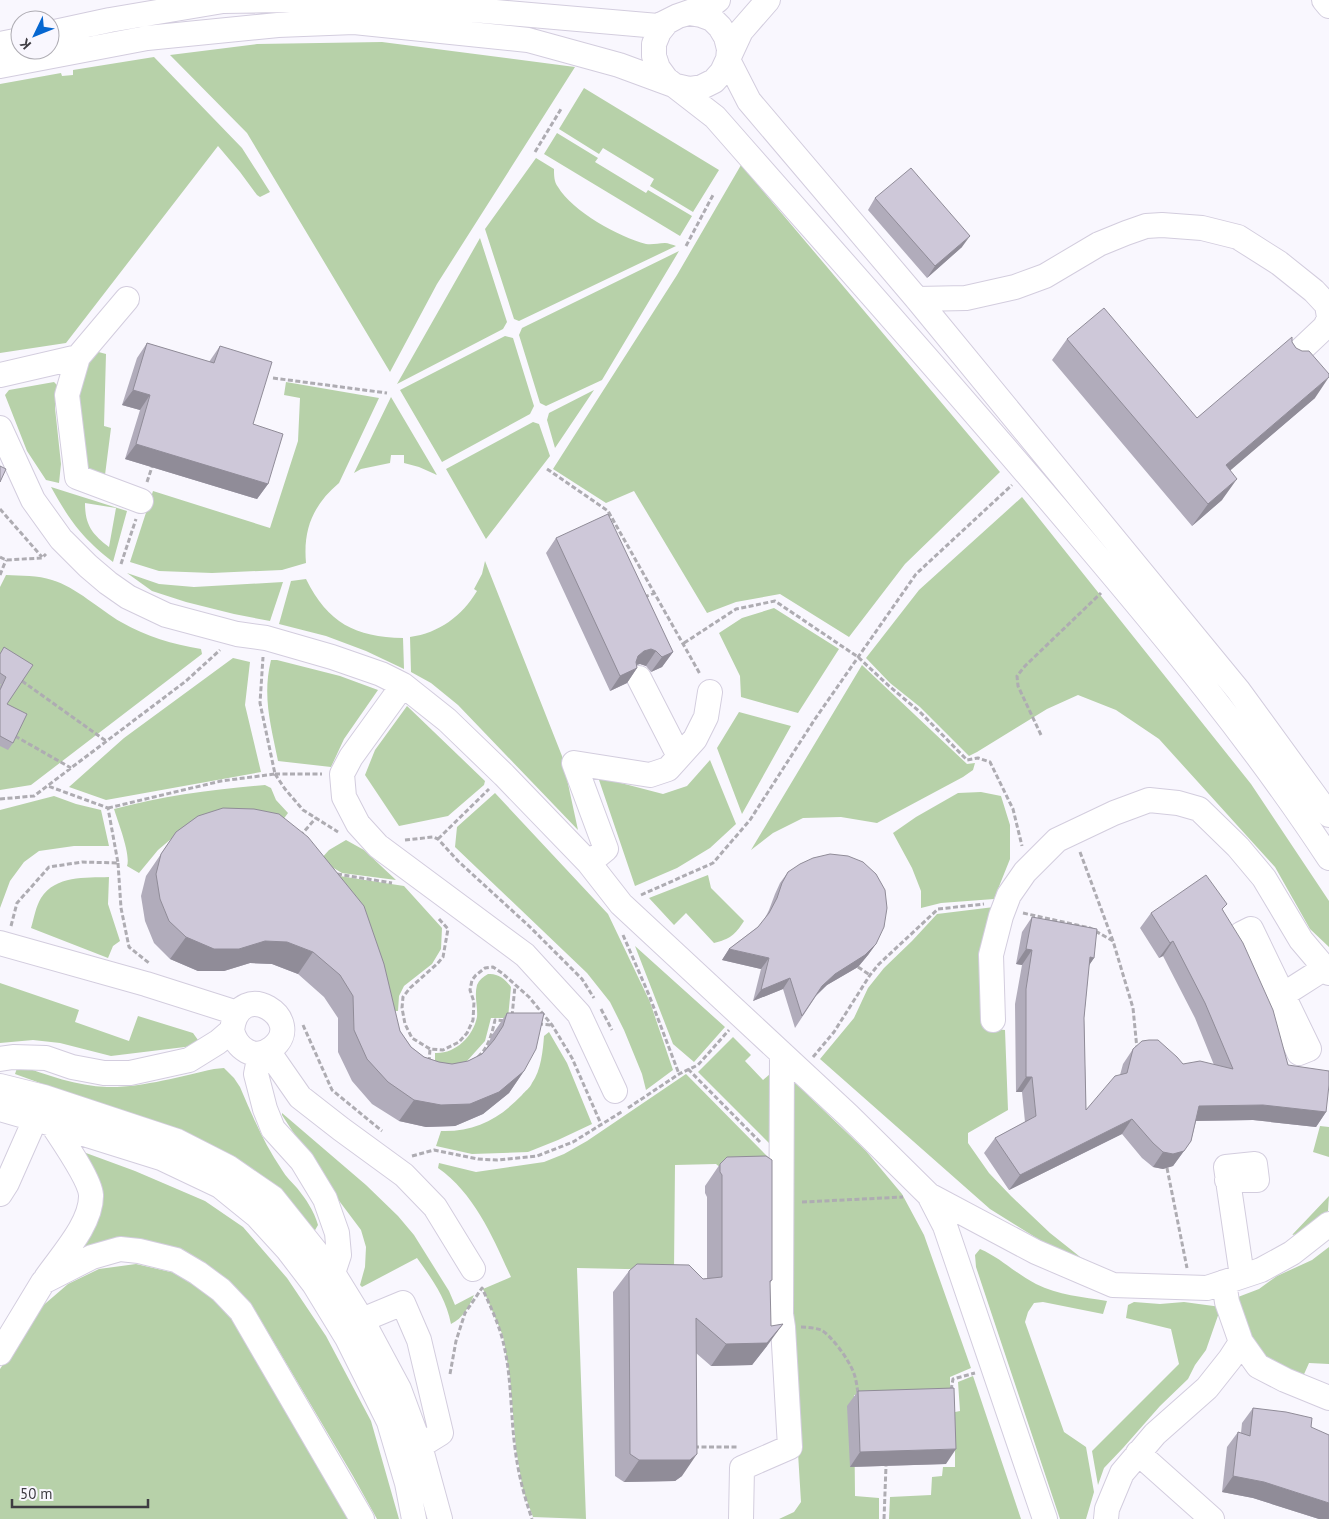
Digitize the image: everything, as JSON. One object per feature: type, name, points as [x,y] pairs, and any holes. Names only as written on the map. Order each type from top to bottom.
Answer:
[{"type":"street","points":[[60,31],[110,20],[223,1],[258,0],[415,5],[658,26],[678,16],[713,4],[718,0]]},
{"type":"street","points":[[0,66],[147,38],[278,25],[354,22],[528,40],[620,65],[689,89],[702,87],[714,81],[722,72],[741,31],[768,0]]},
{"type":"street","points":[[1324,0],[1329,6]]},
{"type":"street","points":[[1329,814],[1238,690],[917,299],[749,101],[728,60],[729,49],[726,37],[720,27],[712,20],[701,15],[689,13],[667,22],[659,32],[654,44],[654,56],[658,68],[666,79],[715,117],[1030,476],[1221,708],[1304,820],[1329,858]]},
{"type":"street","points":[[917,299],[966,298],[1015,287],[1045,276],[1099,244],[1146,226],[1162,224],[1202,228],[1238,237],[1279,263],[1314,291],[1327,305],[1329,318],[1325,327],[1290,360]]},
{"type":"street","points":[[127,299],[78,357],[67,395],[76,477],[138,510]]},
{"type":"street","points":[[0,375],[78,357]]},
{"type":"street","points":[[0,428],[33,500],[61,539],[88,566],[128,597],[166,615],[237,634],[266,638],[332,657],[381,674],[403,685],[447,720],[504,775],[589,863],[621,904],[848,1115],[929,1195],[1036,1252],[1113,1285],[1207,1288],[1261,1270],[1292,1253],[1329,1224]]},
{"type":"street","points":[[1030,476],[1052,464]]},
{"type":"street","points":[[639,678],[679,756]]},
{"type":"street","points":[[403,685],[351,757],[342,774],[344,797],[358,824],[378,846],[525,955],[579,1014],[615,1091]]},
{"type":"street","points":[[589,863],[606,850],[574,763],[650,775],[668,769],[695,739],[706,717],[710,692]]},
{"type":"street","points":[[993,1020],[991,955],[1004,906],[1009,895],[1025,872],[1057,840],[1114,813],[1149,800],[1178,803],[1199,809],[1238,847],[1264,878],[1301,940],[1327,970],[1279,998]]},
{"type":"street","points":[[5,937],[146,984],[235,1021]]},
{"type":"street","points":[[0,1059],[13,1057],[46,1058],[72,1067],[104,1073],[130,1073],[189,1060],[218,1042],[244,1008],[252,1004],[269,1007],[275,1012],[282,1026],[279,1041],[274,1047],[264,1052],[252,1054],[245,1051],[238,1046],[234,1038],[235,1021]]},
{"type":"street","points":[[264,1052],[300,1097],[404,1175],[435,1207],[473,1269]]},
{"type":"street","points":[[264,1052],[256,1074],[265,1109],[273,1129],[302,1161],[325,1200],[337,1234],[339,1255],[333,1273]]},
{"type":"street","points":[[741,1519],[742,1468],[790,1448],[781,1314],[782,1054]]},
{"type":"street","points":[[0,1086],[44,1097],[177,1141],[228,1167],[272,1198],[333,1273],[362,1320],[399,1389],[420,1446],[440,1519]]},
{"type":"street","points":[[0,1194],[44,1122],[44,1097]]},
{"type":"street","points":[[0,1109],[161,1158],[220,1186],[257,1216],[288,1250],[314,1284],[347,1338],[389,1422],[407,1483],[414,1519]]},
{"type":"street","points":[[0,1353],[43,1282],[84,1224],[88,1213],[91,1193],[72,1155],[44,1122]]},
{"type":"street","points":[[1228,1180],[1233,1279],[1227,1302],[1241,1342],[1258,1366],[1285,1380],[1329,1398]]},
{"type":"street","points":[[929,1195],[945,1226],[1045,1519]]},
{"type":"street","points":[[43,1282],[92,1257],[120,1249],[139,1251],[176,1260],[221,1290],[241,1311],[362,1519]]},
{"type":"street","points":[[362,1320],[403,1303],[419,1340],[441,1433],[420,1446]]},
{"type":"street","points":[[1106,1519],[1122,1473],[1155,1434],[1207,1388],[1241,1342]]},
{"type":"street","points":[[1138,1453],[1212,1519]]},
{"type":"path","points":[[535,152],[561,109]]},
{"type":"path","points":[[686,246],[713,195]]},
{"type":"path","points":[[273,378],[387,393]]},
{"type":"path","points":[[547,469],[608,511],[710,692]]},
{"type":"path","points":[[679,1074],[649,995],[618,924],[621,904],[713,862],[750,820],[815,719],[916,574],[1030,476]]},
{"type":"path","points":[[0,509],[42,558]]},
{"type":"path","points":[[121,564],[138,510]]},
{"type":"path","points":[[0,558],[6,560],[42,558],[61,539]]},
{"type":"path","points":[[0,575],[6,560]]},
{"type":"path","points":[[1041,735],[1018,686],[1017,676],[1116,579]]},
{"type":"path","points":[[640,598],[655,593]]},
{"type":"path","points":[[684,644],[736,609],[775,601],[858,657],[888,686],[920,712],[967,760],[978,758],[990,762],[1013,810],[1023,852],[1025,872]]},
{"type":"path","points":[[0,799],[34,796],[186,681],[237,634]]},
{"type":"path","points":[[266,638],[261,674],[260,703],[275,774],[303,810],[341,834]]},
{"type":"path","points":[[22,681],[106,741]]},
{"type":"path","points":[[15,736],[71,768]]},
{"type":"path","points":[[48,785],[108,808],[221,781],[275,774],[342,774]]},
{"type":"path","points":[[438,839],[504,775]]},
{"type":"path","points":[[108,808],[118,863],[121,908],[130,947],[150,964]]},
{"type":"path","points":[[298,839],[316,818]]},
{"type":"path","points":[[1073,832],[1113,941],[1132,1008],[1138,1054]]},
{"type":"path","points":[[5,937],[17,903],[49,867],[82,862],[118,863]]},
{"type":"path","points":[[331,870],[338,875],[396,884]]},
{"type":"path","points":[[801,1071],[834,1032],[870,975],[938,909],[996,903],[1011,911],[1090,928],[1113,941]]},
{"type":"path","points":[[436,916],[448,929],[443,957],[410,988],[404,997],[403,1014],[405,1024],[412,1038],[430,1049],[443,1050],[459,1042],[467,1033],[473,1020],[474,1002],[470,990],[472,980],[485,968],[493,967],[529,997],[552,1025],[572,1058],[601,1124]]},
{"type":"path","points":[[858,967],[870,975]]},
{"type":"path","points":[[473,1061],[484,1052],[495,1020],[512,1022],[515,986]]},
{"type":"path","points":[[395,1015],[403,1014]]},
{"type":"path","points":[[412,1156],[434,1150],[478,1159],[497,1160],[537,1156],[573,1142],[639,1102],[679,1074],[698,1065],[742,1016]]},
{"type":"path","points":[[302,1022],[332,1090],[383,1132]]},
{"type":"path","points":[[536,1024],[552,1025]]},
{"type":"path","points":[[429,1064],[430,1049]]},
{"type":"path","points":[[688,1069],[781,1163]]},
{"type":"path","points":[[1167,1168],[1191,1288]]},
{"type":"path","points":[[781,1203],[929,1195]]},
{"type":"path","points":[[449,1378],[456,1341],[465,1313],[482,1288],[493,1310],[501,1336],[508,1376],[515,1448],[522,1490],[532,1519]]},
{"type":"path","points":[[783,1327],[807,1327],[820,1330],[828,1336],[844,1355],[853,1371],[858,1394],[867,1394]]},
{"type":"path","points":[[942,1391],[951,1390],[953,1379],[993,1368]]},
{"type":"path","points":[[884,1519],[886,1466]]},
{"type":"green space","points":[[382,42],[575,67],[437,284],[390,372],[247,133],[170,55],[257,44]]},
{"type":"green space","points":[[154,57],[242,148],[270,192],[260,197],[257,195],[218,146],[66,343],[0,353],[0,84],[61,73],[62,76],[73,75],[73,70]]},
{"type":"green space","points":[[584,88],[719,170],[693,212],[650,186],[654,179],[603,148],[599,154],[559,129]]},
{"type":"green space","points":[[557,133],[598,158],[595,162],[646,193],[648,190],[692,216],[680,236],[544,154]]},
{"type":"green space","points":[[536,158],[554,169],[556,183],[565,196],[597,222],[635,241],[646,244],[665,243],[676,246],[519,321],[514,319],[485,229]]},
{"type":"green space","points":[[741,165],[1000,472],[905,564],[849,637],[780,594],[736,602],[707,613],[634,491],[606,503],[553,469],[677,275]]},
{"type":"green space","points":[[480,238],[507,322],[503,329],[397,384]]},
{"type":"green space","points":[[679,251],[602,380],[546,406],[540,403],[519,335],[522,328]]},
{"type":"green space","points":[[505,336],[513,338],[534,406],[530,414],[442,462],[400,390]]},
{"type":"green space","points":[[91,350],[106,354],[104,426],[111,428],[105,475],[87,468],[79,411],[79,384]]},
{"type":"green space","points":[[54,382],[57,385],[55,408],[61,464],[59,483],[46,480],[27,451],[5,395],[9,390]]},
{"type":"green space","points":[[286,382],[379,398],[339,483],[322,500],[312,518],[306,539],[306,563],[282,570],[212,573],[159,571],[130,562],[153,491],[270,528],[298,441],[300,398],[284,395]]},
{"type":"green space","points":[[594,390],[555,448],[547,420],[549,413]]},
{"type":"green space","points":[[391,397],[437,475],[404,463],[404,455],[391,455],[390,463],[361,469],[354,473]]},
{"type":"green space","points":[[533,422],[539,424],[550,456],[486,539],[446,469]]},
{"type":"green space","points":[[51,487],[127,511],[113,562],[85,537]],"holes":[[[85,503],[116,508],[109,547],[98,538],[88,523]]]},
{"type":"green space","points":[[1022,497],[1251,784],[1329,901],[1329,947],[1310,929],[1275,867],[1159,739],[1116,710],[1078,695],[1047,709],[969,756],[920,707],[890,683],[866,658],[919,590]]},
{"type":"green space","points":[[485,561],[562,756],[578,830],[458,705],[431,683],[411,672],[410,637],[431,632],[449,622],[464,608],[477,591],[474,589],[482,574]]},
{"type":"green space","points":[[127,573],[159,584],[194,587],[283,582],[270,621],[186,602],[152,591]]},
{"type":"green space","points":[[6,575],[41,577],[61,583],[140,632],[180,645],[201,649],[202,654],[31,785],[0,790],[0,587]]},
{"type":"green space","points":[[306,579],[324,607],[345,625],[371,635],[403,638],[404,669],[366,651],[326,636],[279,624],[291,581]]},
{"type":"green space","points":[[774,608],[839,649],[798,713],[741,697],[740,676],[719,633],[742,618]]},
{"type":"green space","points":[[233,658],[250,662],[245,705],[261,772],[106,800],[69,787],[124,738]]},
{"type":"green space","points":[[271,660],[340,676],[378,690],[344,739],[331,767],[278,761],[267,699],[268,673]]},
{"type":"green space","points":[[862,665],[967,764],[975,763],[973,770],[877,823],[841,817],[803,818],[773,833],[751,850]]},
{"type":"green space","points":[[407,706],[485,781],[484,785],[448,816],[399,826],[365,775],[375,750]]},
{"type":"green space","points":[[739,712],[791,726],[742,814],[717,748]]},
{"type":"green space","points":[[710,760],[736,824],[710,848],[677,868],[635,886],[598,777],[663,794],[687,786]]},
{"type":"green space","points":[[265,785],[271,788],[276,800],[288,813],[282,821],[171,839],[158,850],[139,873],[127,866],[126,847],[114,809],[151,800]]},
{"type":"green space","points":[[981,792],[1001,796],[1010,825],[1010,859],[994,899],[941,903],[921,908],[921,891],[912,868],[893,833],[916,817],[958,793]]},
{"type":"green space","points":[[495,793],[608,914],[650,1002],[673,1070],[646,1090],[642,1074],[624,1030],[610,1002],[587,973],[455,847],[457,827]]},
{"type":"green space","points":[[54,796],[101,810],[109,846],[74,846],[39,851],[24,862],[10,881],[0,908],[0,810]]},
{"type":"green space","points":[[346,840],[364,850],[396,880],[342,873],[320,860],[329,850]]},
{"type":"green space","points":[[333,875],[404,886],[442,928],[441,949],[432,964],[404,986],[399,996],[398,1011],[384,1011]]},
{"type":"green space","points":[[708,875],[711,888],[744,921],[732,936],[714,943],[686,913],[674,925],[649,898]]},
{"type":"green space","points":[[109,877],[108,904],[120,941],[113,946],[108,958],[31,928],[36,908],[41,898],[55,885],[72,879]]},
{"type":"green space","points":[[994,907],[986,1028],[1005,1030],[1008,1110],[968,1133],[968,1143],[989,1173],[1011,1196],[1050,1233],[1084,1260],[1080,1265],[990,1209],[820,1059],[854,1018],[868,988],[884,968],[937,914]]},
{"type":"green space","points":[[635,946],[725,1027],[694,1062],[673,1044]]},
{"type":"green space","points":[[488,974],[495,974],[501,977],[511,987],[508,1018],[491,1018],[485,1041],[467,1061],[450,1068],[435,1068],[435,1053],[449,1051],[456,1047],[472,1031],[477,1017],[477,985]]},
{"type":"green space","points":[[0,983],[79,1010],[75,1022],[129,1041],[138,1016],[193,1033],[198,1040],[193,1046],[111,1056],[60,1043],[33,1040],[0,1043]]},
{"type":"green space","points":[[549,1032],[567,1063],[592,1124],[528,1152],[472,1154],[436,1146],[441,1131],[465,1129],[486,1122],[504,1111],[522,1095],[538,1073],[544,1036]]},
{"type":"green space","points":[[733,1037],[751,1055],[745,1061],[763,1080],[770,1074],[774,1077],[771,1145],[698,1072]]},
{"type":"green space","points":[[18,1065],[73,1082],[107,1087],[147,1084],[224,1068],[240,1087],[270,1150],[284,1173],[307,1201],[318,1225],[314,1232],[76,1096],[15,1074]]},
{"type":"green space","points":[[686,1074],[771,1160],[728,1174],[716,1164],[675,1165],[674,1270],[577,1268],[586,1519],[533,1517],[523,1490],[516,1449],[510,1378],[503,1336],[483,1289],[511,1277],[482,1218],[462,1191],[438,1168],[439,1163],[476,1172],[544,1162],[564,1154],[587,1141]]},
{"type":"green space","points":[[789,1077],[866,1151],[902,1194],[924,1235],[971,1368],[950,1377],[950,1389],[854,1395],[855,1496],[879,1498],[879,1519],[779,1519],[794,1512],[801,1502],[790,1322]]},
{"type":"green space","points":[[282,1113],[366,1185],[398,1216],[414,1235],[449,1291],[455,1305],[474,1295],[468,1308],[459,1319],[451,1324],[442,1297],[417,1258],[362,1287],[360,1285],[365,1267],[366,1247],[361,1230],[328,1186]]},
{"type":"green space","points":[[1320,1126],[1329,1127],[1329,1157],[1313,1152]]},
{"type":"green space","points":[[67,1146],[135,1171],[205,1201],[243,1227],[287,1278],[326,1336],[371,1421],[399,1519],[377,1519],[253,1307],[208,1268],[166,1251],[66,1261],[93,1196]]},
{"type":"green space","points":[[1329,1196],[1328,1211],[1303,1233],[1292,1235]]},
{"type":"green space","points":[[1329,1247],[1329,1364],[1309,1363],[1301,1381],[1252,1349],[1238,1297],[1259,1289],[1277,1276],[1312,1260]]},
{"type":"green space","points":[[980,1249],[1044,1288],[1107,1301],[1103,1314],[1043,1302],[1034,1303],[1028,1312],[1025,1322],[1064,1432],[1086,1447],[1094,1492],[1086,1519],[1060,1519],[976,1267],[975,1255]]},
{"type":"green space","points":[[136,1264],[175,1273],[207,1294],[236,1321],[354,1519],[0,1519],[0,1369],[39,1309],[68,1284],[99,1269]]},
{"type":"green space","points":[[1134,1302],[1160,1304],[1184,1302],[1221,1307],[1206,1350],[1188,1379],[1160,1406],[1104,1468],[1098,1485],[1092,1451],[1179,1364],[1171,1329],[1126,1318],[1128,1305]]},
{"type":"green space","points":[[973,1376],[1021,1519],[889,1519],[890,1497],[931,1495],[932,1477],[942,1476],[943,1467],[955,1467],[955,1412],[960,1411],[958,1382]]},
{"type":"building","points":[[911,168],[970,236],[935,266],[875,198]]},
{"type":"building","points":[[1104,308],[1197,418],[1292,337],[1292,342],[1296,348],[1302,351],[1309,351],[1329,374],[1329,377],[1226,465],[1237,479],[1208,504],[1067,339]]},
{"type":"building","points":[[147,343],[214,363],[220,346],[272,362],[253,424],[283,434],[268,484],[136,444],[150,395],[133,390]]},
{"type":"building","points":[[0,466],[6,469],[0,482]]},
{"type":"building","points":[[608,514],[673,652],[662,657],[651,649],[644,651],[638,656],[637,668],[620,676],[556,538]]},
{"type":"building","points":[[4,647],[33,665],[7,704],[27,714],[13,743],[0,736],[0,690],[6,677],[0,673],[0,654]]},
{"type":"building","points":[[223,808],[254,809],[279,814],[308,837],[364,906],[384,964],[400,1031],[411,1047],[424,1057],[452,1064],[468,1061],[482,1054],[494,1040],[503,1026],[507,1013],[544,1013],[536,1049],[524,1071],[499,1092],[470,1104],[441,1105],[414,1100],[388,1082],[367,1059],[354,1030],[353,996],[340,975],[313,952],[287,942],[265,941],[239,949],[214,949],[186,937],[169,921],[160,899],[156,874],[161,854],[176,832],[198,816]]},
{"type":"building","points":[[830,854],[848,856],[863,862],[876,874],[885,890],[887,908],[884,927],[876,944],[865,955],[835,974],[822,986],[802,1016],[790,978],[761,990],[769,958],[729,949],[758,927],[769,913],[788,872],[813,858]]},
{"type":"building","points":[[1206,875],[1227,904],[1222,909],[1243,943],[1273,1010],[1288,1065],[1329,1071],[1326,1112],[1263,1105],[1199,1106],[1191,1141],[1184,1151],[1173,1154],[1163,1152],[1132,1119],[1020,1175],[995,1138],[1036,1116],[1032,1077],[1026,1077],[1026,989],[1032,950],[1026,949],[1032,917],[1097,929],[1094,958],[1090,957],[1084,1018],[1086,1110],[1115,1076],[1127,1073],[1133,1049],[1142,1041],[1158,1040],[1183,1064],[1200,1061],[1233,1069],[1205,1003],[1173,941],[1170,943],[1151,913]]},
{"type":"building","points":[[766,1156],[772,1160],[771,1326],[783,1324],[767,1343],[726,1344],[696,1318],[697,1454],[690,1460],[639,1460],[630,1454],[629,1271],[637,1264],[689,1265],[703,1279],[722,1277],[722,1175],[720,1164],[727,1157]]},
{"type":"building","points":[[954,1388],[956,1449],[860,1452],[858,1391]]},
{"type":"building","points":[[1253,1408],[1286,1412],[1312,1418],[1311,1427],[1329,1435],[1329,1503],[1264,1482],[1233,1476],[1238,1432],[1250,1436]]}]
